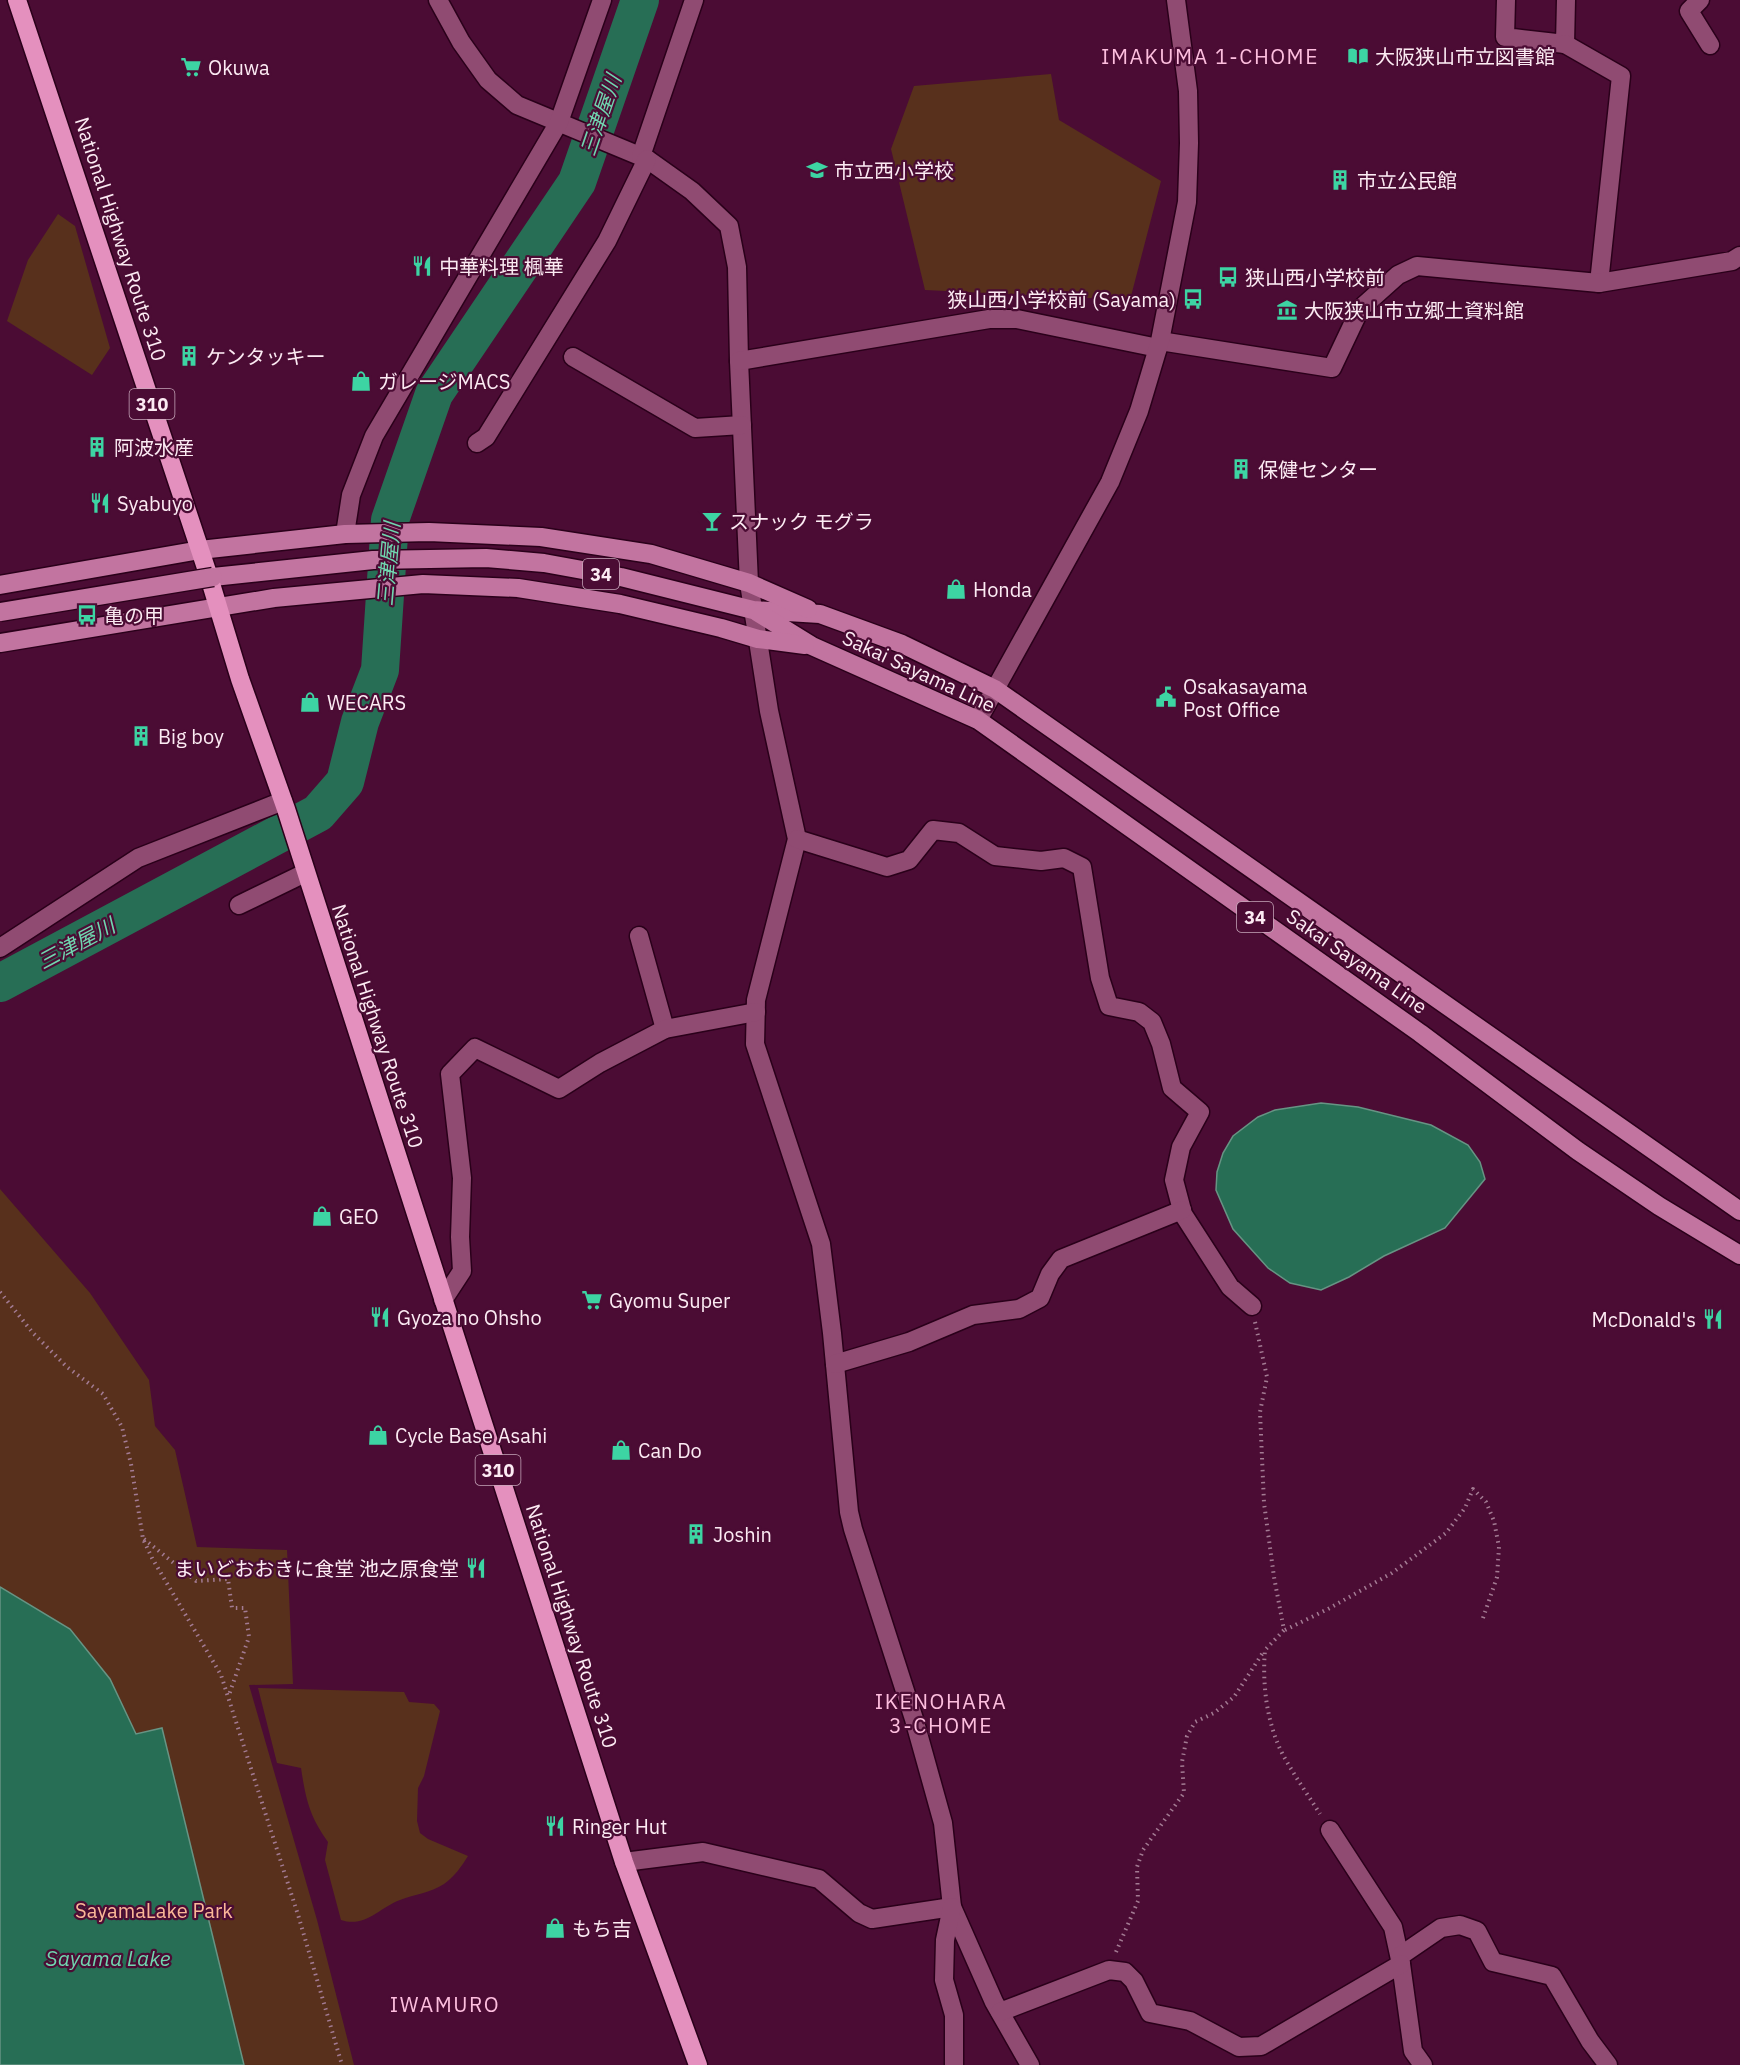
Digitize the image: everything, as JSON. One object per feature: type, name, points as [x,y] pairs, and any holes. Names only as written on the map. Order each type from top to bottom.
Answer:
[{"type":"highway","name":"National Highway Route 310","points":[[17,0],[200,550],[240,679],[284,805],[624,1862],[698,2065]]},
{"type":"main road","points":[[0,585],[200,550],[352,534],[429,532],[541,537],[651,554],[749,583],[820,614]]},
{"type":"main road","name":"Sakai Sayama Line","points":[[0,612],[213,577],[373,560],[486,558],[544,563],[621,577],[753,610],[820,614],[902,644],[994,689],[1740,1211]]},
{"type":"main road","points":[[0,643],[218,606],[353,589],[423,584],[518,588],[597,601],[710,625],[758,639],[812,646]]},
{"type":"main road","name":"Sakai Sayama Line","points":[[753,610],[812,646],[978,720],[1420,1033],[1578,1151],[1659,1206],[1740,1255]]},
{"type":"street","points":[[438,0],[461,42],[488,80],[517,105],[644,158],[692,191],[729,226],[737,267],[749,583],[769,711],[797,839],[756,1000],[755,1044],[821,1244],[849,1512],[914,1719],[943,1823],[952,1907],[945,1940],[944,1980],[954,2015],[954,2065]]},
{"type":"street","points":[[352,534],[351,495],[374,436],[564,124],[602,0]]},
{"type":"street","points":[[477,443],[486,437],[607,241],[644,158],[694,0]]},
{"type":"street","points":[[978,720],[1110,482],[1139,411],[1159,345],[1187,202],[1190,143],[1188,91],[1176,0]]},
{"type":"street","points":[[1506,0],[1505,37],[1565,44],[1621,76],[1599,283]]},
{"type":"street","points":[[1565,44],[1566,0]]},
{"type":"street","points":[[1700,0],[1689,11],[1710,45]]},
{"type":"street","points":[[739,361],[989,319],[1017,319],[1159,345],[1332,368],[1360,309],[1398,275],[1417,266],[1599,283],[1732,261],[1740,256]]},
{"type":"street","points":[[573,357],[695,428],[742,425]]},
{"type":"street","points":[[0,948],[138,858],[284,805]]},
{"type":"street","points":[[797,839],[887,867],[909,860],[933,830],[959,833],[995,856],[1041,861],[1064,858],[1082,867],[1100,978],[1109,1006],[1139,1012],[1152,1022],[1161,1044],[1172,1088],[1200,1112],[1181,1147],[1174,1180],[1182,1210],[1230,1287],[1252,1306]]},
{"type":"street","points":[[239,905],[305,873]]},
{"type":"street","points":[[639,936],[665,1029]]},
{"type":"street","points":[[443,1300],[462,1270],[460,1237],[462,1178],[450,1074],[475,1048],[559,1089],[600,1063],[665,1029],[756,1012]]},
{"type":"street","points":[[835,1364],[909,1342],[973,1315],[1019,1309],[1040,1298],[1050,1274],[1061,1258],[1182,1210]]},
{"type":"street","points":[[1330,1830],[1394,1927],[1413,2051],[1423,2065]]},
{"type":"street","points":[[624,1862],[703,1852],[738,1860],[819,1879],[859,1913],[872,1919],[952,1907]]},
{"type":"street","points":[[952,1907],[1000,2012],[1030,2065]]},
{"type":"street","points":[[1000,2012],[1109,1970],[1125,1972],[1134,1981],[1150,2013],[1190,2021],[1239,2047],[1261,2046],[1400,1960],[1441,1928],[1460,1925],[1477,1931],[1493,1962],[1552,1976],[1590,2041],[1608,2065]]},
{"type":"path","points":[[0,1292],[33,1334],[67,1367],[103,1394],[122,1427],[131,1464],[143,1539],[221,1675],[229,1695],[299,1918],[342,2065]]},
{"type":"path","points":[[1252,1306],[1268,1377],[1260,1412],[1264,1503],[1284,1630]]},
{"type":"path","points":[[1109,1970],[1138,1901],[1137,1867],[1143,1850],[1184,1793],[1182,1762],[1187,1736],[1195,1722],[1214,1713],[1234,1697],[1265,1650],[1284,1630],[1328,1609],[1392,1573],[1446,1533],[1465,1508],[1473,1489],[1486,1502],[1494,1521],[1499,1547],[1497,1577],[1482,1621]]},
{"type":"path","points":[[143,1539],[196,1581],[228,1579],[232,1608],[245,1608],[249,1637],[229,1695]]},
{"type":"path","points":[[1265,1650],[1263,1672],[1267,1708],[1282,1753],[1330,1830]]},
{"type":"green space","points":[[1051,74],[1059,120],[1161,181],[1130,300],[925,290],[891,149],[914,86]]},
{"type":"green space","points":[[58,214],[75,226],[110,348],[92,375],[7,321],[28,260]]},
{"type":"green space","name":"SayamaLake Park","points":[[0,1189],[90,1293],[149,1380],[155,1426],[175,1450],[197,1547],[287,1550],[293,1684],[249,1685],[317,1920],[354,2065],[0,2065]]},
{"type":"green space","points":[[258,1688],[404,1692],[409,1702],[434,1704],[440,1711],[424,1776],[418,1788],[417,1821],[420,1833],[428,1839],[468,1856],[455,1875],[439,1887],[392,1903],[365,1919],[350,1922],[341,1920],[325,1860],[328,1842],[316,1824],[309,1807],[301,1768],[277,1763]]},
{"type":"water","points":[[1321,1103],[1358,1107],[1431,1125],[1468,1145],[1480,1162],[1485,1179],[1445,1228],[1384,1256],[1349,1277],[1321,1290],[1290,1283],[1268,1268],[1233,1229],[1216,1190],[1217,1172],[1223,1153],[1233,1136],[1258,1117],[1275,1110]]},
{"type":"water","name":"Sayama Lake","points":[[0,1587],[70,1629],[110,1679],[136,1734],[162,1728],[244,2065],[0,2065]]},
{"type":"waterway","name":"三津屋川","points":[[0,983],[318,813],[345,782],[360,722],[380,670],[390,520],[434,394],[577,182],[640,0]]},
{"type":"place","name":"大阪狭山市立図書館","points":[[1358,56]]},
{"type":"place","name":"Okuwa","points":[[191,67]]},
{"type":"place","name":"市立西小学校","points":[[817,170]]},
{"type":"place","name":"市立公民館","points":[[1340,180]]},
{"type":"place","name":"中華料理 楓華","points":[[422,266]]},
{"type":"place","name":"狭山西小学校前","points":[[1228,277]]},
{"type":"place","name":"狭山西小学校前 (Sayama)","points":[[1193,299]]},
{"type":"place","name":"大阪狭山市立郷土資料館","points":[[1287,310]]},
{"type":"place","name":"ケンタッキー","points":[[189,356]]},
{"type":"place","name":"ガレージMACS","points":[[361,381]]},
{"type":"place","name":"阿波水産","points":[[97,447]]},
{"type":"place","name":"保健センター","points":[[1241,469]]},
{"type":"place","name":"Syabuyo","points":[[100,503]]},
{"type":"place","name":"スナック モグラ","points":[[712,521]]},
{"type":"place","name":"Honda","points":[[956,589]]},
{"type":"place","name":"亀の甲","points":[[87,615]]},
{"type":"place","name":"Osakasayama Post Office","points":[[1166,697]]},
{"type":"place","name":"WECARS","points":[[310,702]]},
{"type":"place","name":"Big boy","points":[[141,736]]},
{"type":"place","name":"GEO","points":[[322,1216]]},
{"type":"place","name":"Gyomu Super","points":[[592,1300]]},
{"type":"place","name":"Gyoza no Ohsho","points":[[380,1317]]},
{"type":"place","name":"McDonald's","points":[[1713,1319]]},
{"type":"place","name":"Cycle Base Asahi","points":[[378,1435]]},
{"type":"place","name":"Can Do","points":[[621,1450]]},
{"type":"place","name":"Joshin","points":[[696,1534]]},
{"type":"place","name":"まいどおおきに食堂 池之原食堂","points":[[476,1568]]},
{"type":"place","name":"Ringer Hut","points":[[555,1826]]},
{"type":"place","name":"もち吉","points":[[555,1928]]},
{"type":"district","name":"IMAKUMA 1-CHOME","points":[[1210,56]]},
{"type":"district","name":"IKENOHARA 3-CHOME","points":[[941,1713]]},
{"type":"district","name":"IWAMURO","points":[[445,2004]]}]
